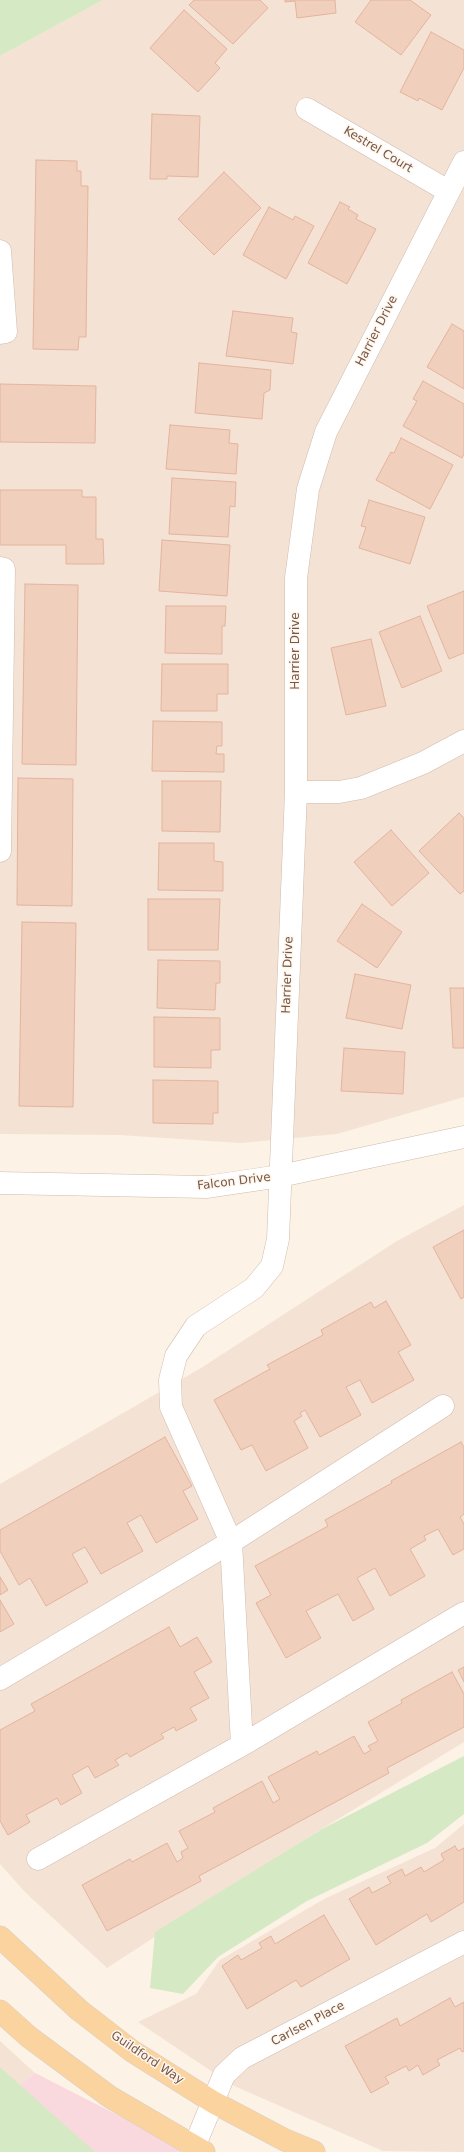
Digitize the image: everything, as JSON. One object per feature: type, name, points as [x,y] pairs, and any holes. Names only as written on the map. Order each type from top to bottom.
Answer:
[{"type":"main road","name":"Guildford Way","points":[[0,1937],[78,2010],[132,2051],[213,2102],[285,2140],[314,2152]]},
{"type":"main road","points":[[0,2011],[29,2037],[110,2097],[197,2150]]},
{"type":"street","name":"Kestrel Court","points":[[307,109],[448,191]]},
{"type":"street","name":"Harrier Drive","points":[[231,1542],[171,1407],[170,1380],[176,1356],[196,1326],[254,1288],[272,1266],[278,1239],[296,792],[296,578],[308,489],[326,432],[464,162]]},
{"type":"street","points":[[0,251],[6,332],[0,333]]},
{"type":"street","points":[[0,568],[4,568],[0,851]]},
{"type":"street","points":[[296,792],[333,793],[361,788],[422,763],[464,741]]},
{"type":"street","name":"Falcon Drive","points":[[0,1184],[206,1187],[280,1176],[464,1137]]},
{"type":"street","points":[[0,1679],[231,1542],[443,1406]]},
{"type":"street","points":[[231,1542],[242,1745]]},
{"type":"street","points":[[38,1859],[242,1745],[464,1613]]},
{"type":"street","name":"Carlsen Place","points":[[197,2150],[213,2102],[224,2075],[242,2058],[464,1942]]},
{"type":"shaded area","points":[[103,0],[464,0],[464,1097],[337,1134],[241,1143],[119,1135],[0,1134],[0,56]]},
{"type":"shaded area","points":[[464,1205],[464,1742],[307,1838],[107,1968],[26,1893],[0,1864],[0,1484],[201,1368],[397,1241]]},
{"type":"shaded area","points":[[464,1824],[464,2152],[383,2151],[232,2085],[138,2022],[196,1994],[220,1960],[324,1899],[435,1848]]},
{"type":"shaded area","points":[[0,2041],[35,2073],[0,2100]]},
{"type":"shaded area","points":[[35,2073],[190,2152],[0,2152],[0,2100]]},
{"type":"green space","points":[[0,0],[103,0],[0,56]]},
{"type":"green space","points":[[464,1756],[464,1814],[427,1843],[307,1901],[218,1957],[183,1994],[150,1988],[155,1932],[322,1829]]},
{"type":"green space","points":[[0,2067],[95,2152],[0,2152]]},
{"type":"building","points":[[194,0],[260,0],[268,8],[233,44],[189,5]]},
{"type":"building","points":[[285,0],[335,0],[336,13],[297,18],[295,1],[285,2]]},
{"type":"building","points":[[371,0],[410,0],[431,15],[401,55],[355,22]]},
{"type":"building","points":[[184,10],[227,49],[215,63],[220,68],[198,92],[150,48]]},
{"type":"building","points":[[431,32],[464,50],[464,68],[442,110],[419,98],[418,101],[400,92]]},
{"type":"building","points":[[152,114],[200,116],[198,177],[167,176],[167,179],[150,179]]},
{"type":"building","points":[[36,160],[77,161],[77,171],[81,171],[81,186],[88,186],[86,337],[79,337],[78,350],[33,349]]},
{"type":"building","points":[[224,172],[261,208],[214,255],[178,219]]},
{"type":"building","points":[[340,202],[350,207],[348,209],[358,215],[356,219],[376,229],[347,284],[308,263]]},
{"type":"building","points":[[269,207],[293,220],[295,216],[314,226],[286,279],[243,255]]},
{"type":"building","points":[[233,311],[293,318],[291,332],[297,333],[293,364],[226,356]]},
{"type":"building","points":[[452,324],[464,331],[464,389],[427,367]]},
{"type":"building","points":[[199,363],[271,370],[270,390],[264,393],[262,419],[195,413]]},
{"type":"building","points":[[423,381],[464,404],[464,454],[462,458],[403,426],[417,401],[413,399]]},
{"type":"building","points":[[0,384],[96,386],[95,443],[0,442]]},
{"type":"building","points":[[170,425],[230,430],[229,443],[238,444],[236,474],[166,469]]},
{"type":"building","points":[[401,438],[453,465],[430,509],[376,480],[391,452],[394,453]]},
{"type":"building","points":[[172,478],[236,482],[235,507],[230,506],[228,537],[169,534]]},
{"type":"building","points":[[0,490],[82,490],[82,497],[96,497],[96,539],[103,539],[104,564],[66,564],[66,545],[0,545]]},
{"type":"building","points":[[369,500],[425,517],[410,564],[359,548],[366,527],[361,526]]},
{"type":"building","points":[[162,540],[230,545],[227,596],[159,591]]},
{"type":"building","points":[[25,584],[78,585],[76,765],[22,764]]},
{"type":"building","points":[[464,591],[464,653],[449,659],[427,606]]},
{"type":"building","points":[[166,606],[226,606],[225,626],[222,626],[222,654],[165,653]]},
{"type":"building","points":[[420,616],[442,671],[402,688],[379,632]]},
{"type":"building","points":[[371,639],[386,706],[346,715],[331,648]]},
{"type":"building","points":[[162,664],[228,664],[228,694],[217,694],[217,711],[161,711]]},
{"type":"building","points":[[153,721],[222,722],[222,746],[217,746],[216,754],[224,754],[224,772],[152,771]]},
{"type":"building","points":[[18,778],[73,779],[72,906],[17,905]]},
{"type":"building","points":[[162,781],[221,781],[220,832],[162,831]]},
{"type":"building","points":[[459,813],[464,818],[464,891],[460,894],[419,851]]},
{"type":"building","points":[[391,830],[429,873],[392,906],[354,862]]},
{"type":"building","points":[[159,843],[214,843],[214,861],[223,862],[223,891],[158,890]]},
{"type":"building","points":[[148,899],[220,899],[218,950],[148,950]]},
{"type":"building","points":[[362,904],[402,932],[377,968],[337,941]]},
{"type":"building","points":[[22,922],[76,923],[73,1107],[19,1106]]},
{"type":"building","points":[[158,960],[220,961],[220,983],[216,983],[215,1010],[157,1008]]},
{"type":"building","points":[[355,974],[411,985],[402,1029],[346,1018]]},
{"type":"building","points":[[450,988],[464,988],[464,1048],[453,1048]]},
{"type":"building","points":[[154,1017],[220,1018],[220,1050],[211,1050],[211,1068],[154,1067]]},
{"type":"building","points":[[344,1048],[405,1052],[403,1094],[341,1091]]},
{"type":"building","points":[[153,1080],[218,1081],[218,1113],[213,1113],[213,1124],[153,1123]]},
{"type":"building","points":[[464,1230],[464,1297],[461,1299],[433,1247]]},
{"type":"building","points":[[386,1301],[411,1345],[398,1352],[414,1380],[372,1403],[360,1380],[346,1387],[361,1415],[320,1437],[305,1410],[300,1413],[302,1416],[294,1421],[308,1448],[266,1471],[252,1445],[241,1450],[214,1400],[270,1369],[267,1365],[323,1335],[321,1330],[371,1302],[374,1308]]},
{"type":"building","points":[[165,1437],[192,1486],[183,1491],[198,1519],[156,1543],[141,1515],[127,1523],[143,1551],[101,1574],[85,1547],[72,1554],[88,1582],[46,1606],[30,1578],[19,1585],[0,1551],[0,1530]]},
{"type":"building","points":[[461,1442],[464,1447],[464,1514],[460,1517],[464,1524],[464,1549],[453,1555],[438,1529],[424,1536],[426,1540],[410,1549],[425,1576],[390,1596],[375,1568],[357,1578],[374,1609],[353,1621],[338,1594],[306,1611],[321,1638],[286,1658],[256,1603],[271,1595],[255,1566],[328,1526],[325,1520],[392,1483],[391,1481]]},
{"type":"building","points":[[0,1577],[8,1590],[0,1595]]},
{"type":"building","points":[[0,1600],[14,1624],[0,1632]]},
{"type":"building","points":[[169,1627],[180,1647],[197,1637],[212,1662],[194,1672],[209,1698],[190,1708],[197,1720],[176,1731],[174,1727],[161,1734],[164,1738],[130,1757],[127,1753],[115,1760],[119,1765],[95,1778],[88,1766],[72,1775],[82,1793],[61,1805],[57,1798],[26,1815],[30,1822],[8,1835],[0,1821],[0,1730],[35,1711],[31,1704]]},
{"type":"building","points":[[464,1667],[464,1682],[458,1670]]},
{"type":"building","points":[[452,1672],[464,1694],[464,1727],[387,1768],[389,1773],[199,1876],[201,1881],[107,1931],[82,1885],[130,1859],[132,1862],[167,1843],[177,1862],[183,1858],[181,1852],[188,1848],[179,1831],[215,1812],[213,1808],[262,1781],[273,1803],[280,1799],[268,1777],[317,1751],[319,1755],[354,1736],[364,1754],[371,1750],[368,1746],[378,1741],[368,1722],[402,1703],[401,1700]]},
{"type":"building","points":[[455,1846],[458,1851],[464,1848],[464,1902],[431,1922],[427,1914],[376,1945],[349,1899],[369,1887],[372,1893],[391,1883],[387,1877],[402,1869],[405,1876],[421,1867],[424,1872],[444,1860],[441,1854]]},
{"type":"building","points":[[324,1915],[350,1959],[301,1987],[296,1980],[247,2009],[222,1966],[238,1955],[241,1960],[262,1948],[259,1943],[271,1936],[275,1944]]},
{"type":"building","points":[[450,1998],[455,2007],[464,2002],[464,2051],[462,2052],[460,2048],[437,2060],[440,2065],[423,2075],[418,2065],[409,2071],[406,2066],[385,2077],[389,2083],[371,2093],[345,2046],[397,2018],[400,2026]]}]
